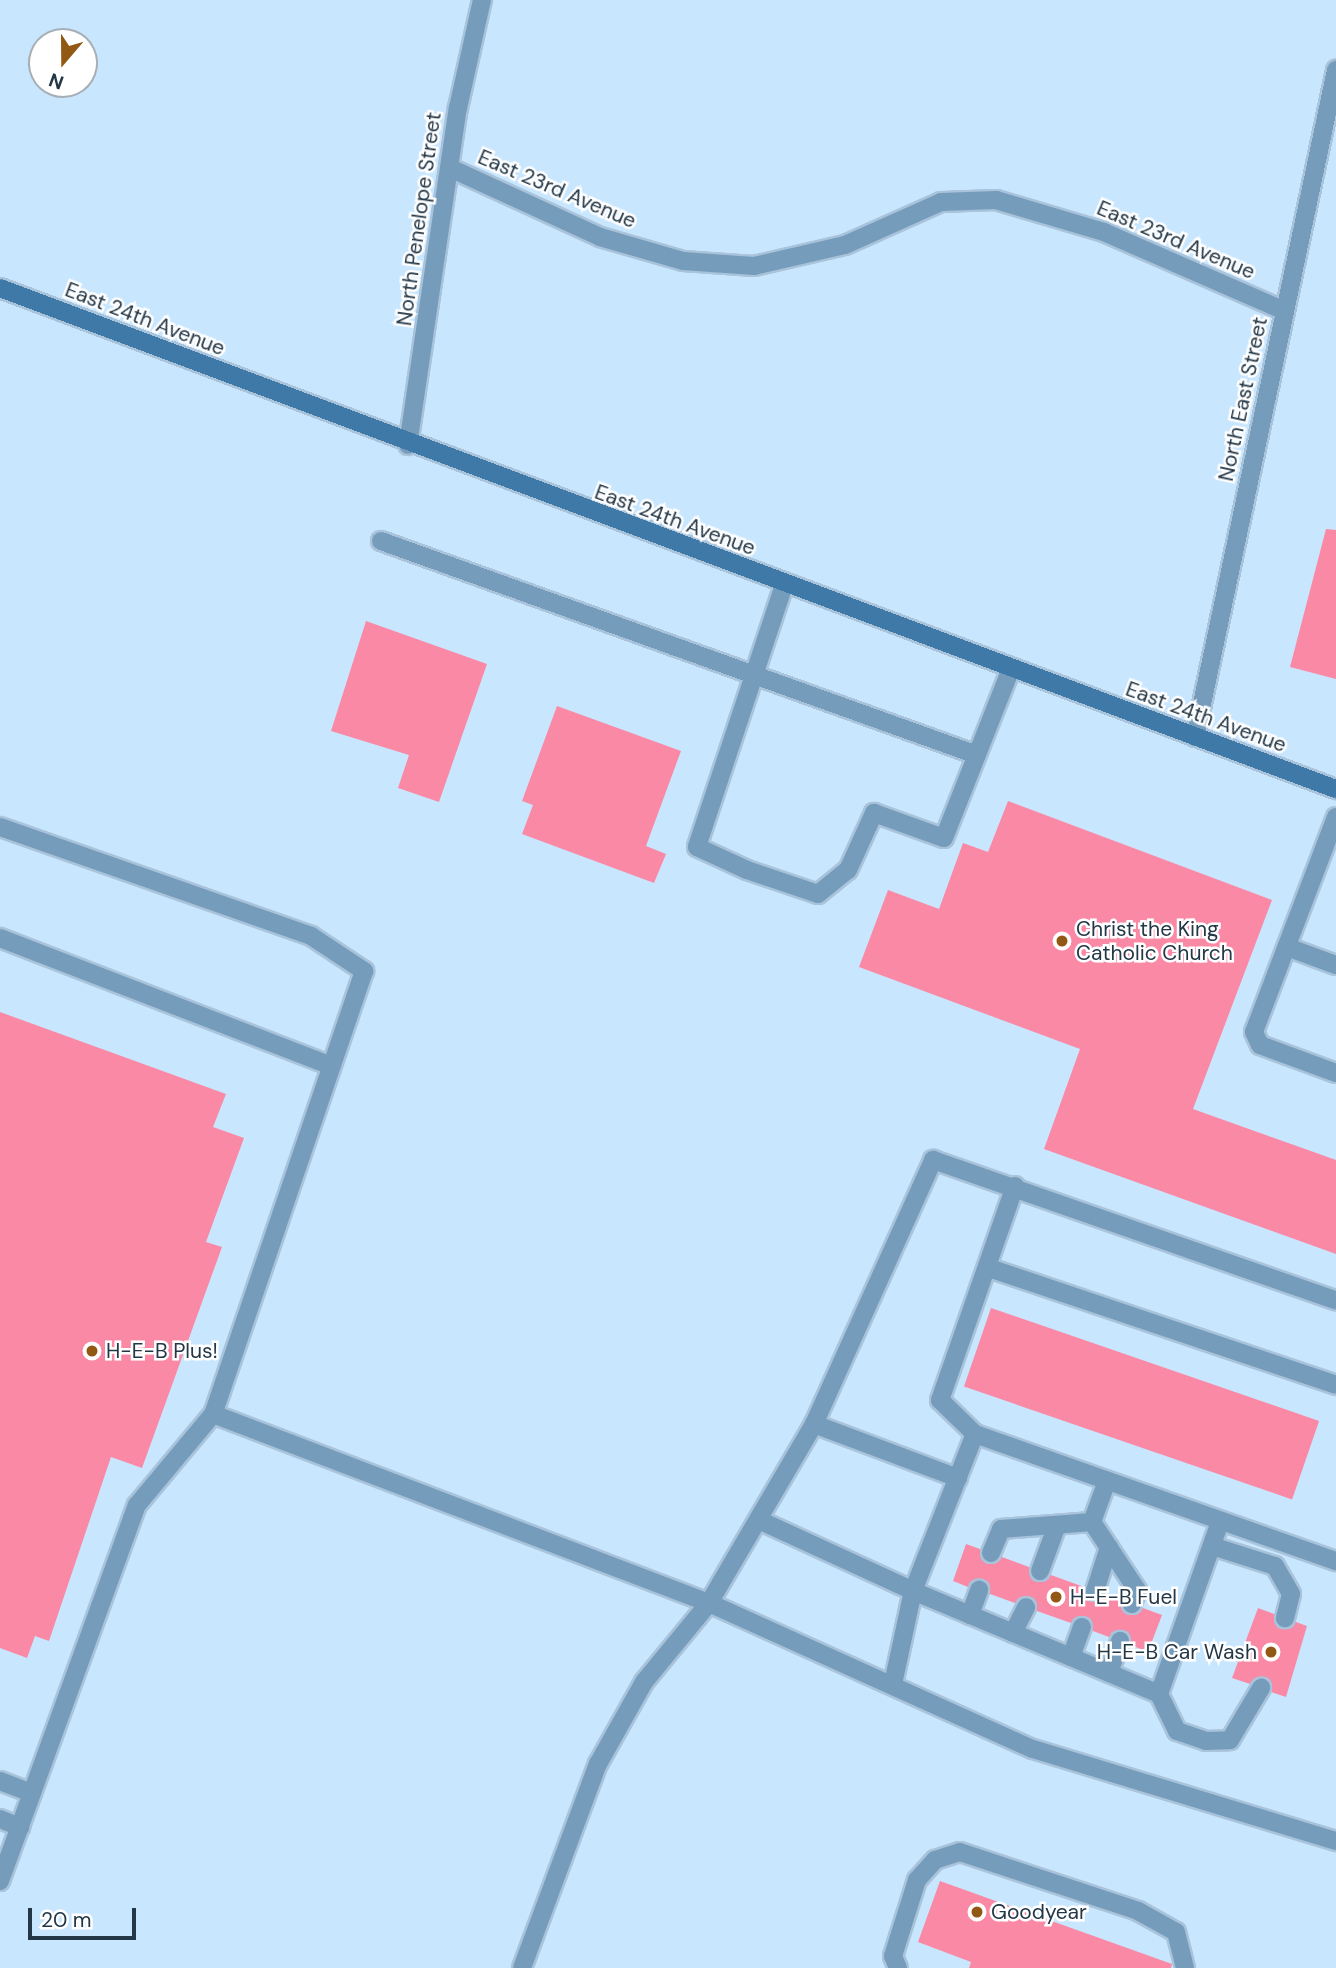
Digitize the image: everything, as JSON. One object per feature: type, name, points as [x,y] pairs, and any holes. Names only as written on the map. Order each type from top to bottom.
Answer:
[{"type":"street","name":"North Penelope Street","points":[[408,445],[450,168],[482,0]]},
{"type":"street","name":"North East Street","points":[[1195,737],[1336,70]]},
{"type":"street","name":"East 23rd Avenue","points":[[450,168],[600,237],[683,261],[754,266],[845,245],[941,202],[996,200],[1104,232],[1285,311]]},
{"type":"street","name":"East 24th Avenue","points":[[0,288],[408,445],[1336,789]]},
{"type":"street","points":[[381,541],[977,755]]},
{"type":"street","points":[[784,585],[698,847],[747,870],[818,894],[848,870],[874,813],[944,838],[1011,669]]},
{"type":"street","points":[[1336,817],[1254,1032],[1260,1045],[1336,1073]]},
{"type":"street","points":[[0,827],[310,936],[364,971],[213,1414],[137,1505],[0,1881]]},
{"type":"street","points":[[0,938],[331,1066]]},
{"type":"street","points":[[1287,947],[1336,965]]},
{"type":"street","points":[[522,1968],[598,1764],[644,1682],[709,1603],[761,1521],[814,1424],[933,1160],[1015,1186],[1336,1300]]},
{"type":"street","points":[[1015,1186],[989,1268],[940,1400],[975,1434],[1336,1561]]},
{"type":"street","points":[[989,1268],[1336,1385]]},
{"type":"street","points":[[213,1414],[709,1603],[1033,1749],[1336,1841]]},
{"type":"street","points":[[814,1424],[958,1478]]},
{"type":"street","points":[[893,1684],[913,1591],[975,1434]]},
{"type":"street","points":[[1092,1522],[1107,1481]]},
{"type":"street","points":[[761,1521],[913,1591],[1159,1694],[1177,1731],[1206,1741],[1230,1740],[1261,1688]]},
{"type":"street","points":[[991,1553],[1001,1529],[1092,1522]]},
{"type":"street","points":[[1092,1522],[1137,1590],[1132,1604]]},
{"type":"street","points":[[1159,1694],[1220,1522]]},
{"type":"street","points":[[1040,1571],[1057,1525]]},
{"type":"street","points":[[1212,1546],[1275,1566],[1292,1594],[1285,1618]]},
{"type":"street","points":[[1095,1591],[1109,1547]]},
{"type":"street","points":[[970,1615],[978,1590]]},
{"type":"street","points":[[1013,1633],[1026,1607]]},
{"type":"street","points":[[1071,1657],[1082,1627]]},
{"type":"street","points":[[1109,1673],[1120,1641]]},
{"type":"street","points":[[0,1780],[32,1793]]},
{"type":"street","points":[[0,1819],[20,1826]]},
{"type":"street","points":[[898,1968],[893,1956],[916,1880],[935,1860],[960,1852],[1138,1912],[1176,1931],[1185,1968]]},
{"type":"building","points":[[1326,529],[1336,530],[1336,679],[1290,667]]},
{"type":"building","points":[[366,621],[487,664],[439,802],[398,788],[409,755],[331,731]]},
{"type":"building","points":[[557,706],[681,751],[646,846],[666,854],[654,883],[522,834],[533,805],[522,801]]},
{"type":"building","name":"Christ the King Catholic Church","points":[[1008,801],[1272,900],[1193,1109],[1336,1160],[1336,1254],[1044,1149],[1080,1049],[859,967],[888,890],[939,909],[963,843],[988,852]]},
{"type":"building","name":"H-E-B Plus!","points":[[0,1012],[226,1094],[213,1127],[244,1138],[206,1242],[222,1247],[142,1468],[111,1457],[49,1641],[35,1636],[27,1658],[0,1648]]},
{"type":"building","points":[[991,1308],[1319,1421],[1292,1499],[964,1386]]},
{"type":"building","name":"H-E-B Fuel","points":[[966,1544],[980,1549],[987,1564],[1002,1557],[1029,1567],[1037,1582],[1051,1575],[1084,1587],[1091,1602],[1106,1595],[1121,1600],[1129,1615],[1143,1608],[1162,1615],[1148,1652],[1131,1645],[1124,1631],[1109,1637],[1093,1631],[1087,1617],[1071,1623],[1037,1611],[1030,1597],[1015,1603],[990,1594],[982,1579],[968,1587],[953,1581]]},
{"type":"building","name":"H-E-B Car Wash","points":[[1258,1608],[1274,1614],[1282,1629],[1296,1622],[1307,1626],[1286,1697],[1271,1692],[1266,1678],[1250,1684],[1232,1678]]},
{"type":"building","name":"Goodyear","points":[[940,1881],[1172,1964],[1171,1968],[969,1968],[971,1962],[918,1942]]},
{"type":"place","name":"Christ the King Catholic Church","points":[[1062,941]]},
{"type":"place","name":"H-E-B Plus!","points":[[92,1351]]},
{"type":"place","name":"H-E-B Fuel","points":[[1056,1597]]},
{"type":"place","name":"H-E-B Car Wash","points":[[1271,1652]]},
{"type":"place","name":"Goodyear","points":[[977,1912]]}]
